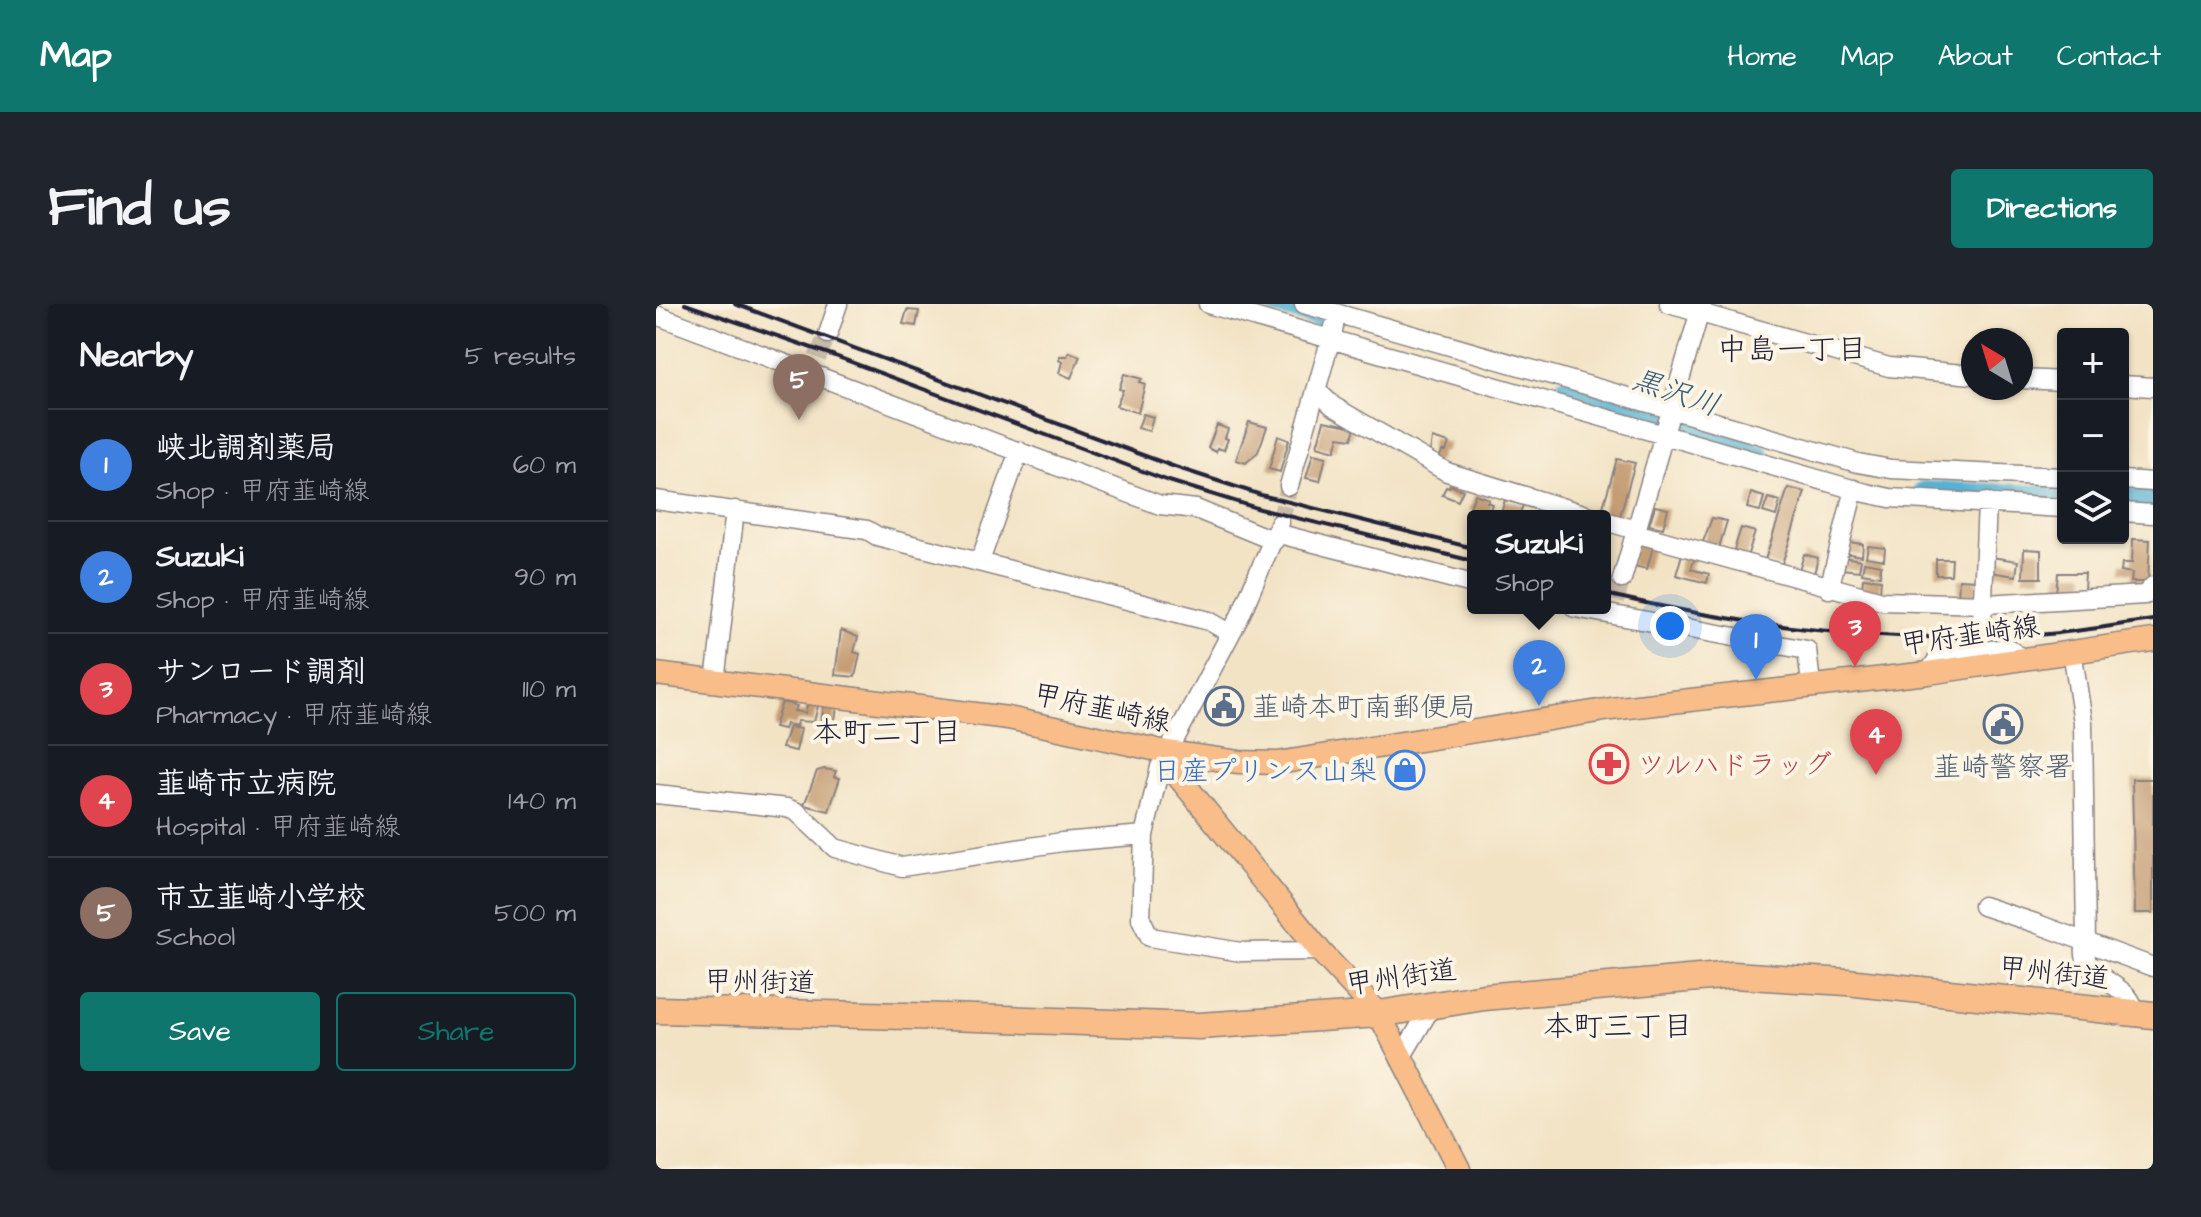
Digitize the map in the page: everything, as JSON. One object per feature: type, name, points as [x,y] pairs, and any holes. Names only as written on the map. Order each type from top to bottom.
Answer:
[{"type":"highway","name":"甲州街道","points":[[656,1010],[1199,1026],[1379,1014],[1433,1004],[1589,986],[1733,975],[1847,982],[2145,1014]]},
{"type":"main road","name":"甲府韮崎線","points":[[656,674],[1008,718],[1167,752],[1239,762],[1278,763],[1611,709],[1703,701],[1811,684],[1928,673],[2153,640]]},
{"type":"main road","points":[[1167,752],[1177,775],[1320,951],[1379,1014],[1459,1169]]},
{"type":"street","points":[[828,334],[838,304]]},
{"type":"street","points":[[1208,304],[1890,498],[2057,508]]},
{"type":"street","points":[[1304,304],[1339,309],[1445,344],[1858,463],[1891,469],[2057,477]]},
{"type":"street","points":[[1669,304],[1700,308],[1889,367],[1961,374]]},
{"type":"street","points":[[1622,579],[1700,308]]},
{"type":"street","points":[[1289,486],[1339,309]]},
{"type":"street","points":[[656,315],[814,365],[1019,451],[1160,505],[1196,509],[1467,582]]},
{"type":"street","points":[[1437,369],[1445,344]]},
{"type":"street","points":[[2033,380],[2057,381]]},
{"type":"street","points":[[2129,385],[2153,387]]},
{"type":"street","points":[[1316,390],[1333,406],[1447,472],[1570,510]]},
{"type":"street","points":[[980,561],[1019,451]]},
{"type":"street","points":[[2129,480],[2153,482]]},
{"type":"street","points":[[1829,589],[1854,489]]},
{"type":"street","points":[[656,500],[867,530],[877,536],[1209,621],[1230,633]]},
{"type":"street","points":[[1984,613],[1987,502]]},
{"type":"street","points":[[715,682],[735,510]]},
{"type":"street","points":[[2129,512],[2153,514]]},
{"type":"street","points":[[1611,523],[1829,589],[1882,601],[1984,613],[2145,595],[2153,586]]},
{"type":"street","points":[[1277,532],[1230,633],[1160,767],[1144,835],[1141,919],[1150,937],[1241,952],[1320,951]]},
{"type":"street","points":[[1611,609],[1807,650],[1811,684]]},
{"type":"street","points":[[1928,673],[1939,657],[1981,646],[2007,648],[2022,658]]},
{"type":"street","points":[[2072,650],[2083,722],[2084,951],[2087,963],[2096,973],[2145,1014]]},
{"type":"street","points":[[656,794],[787,808],[797,812],[835,848],[902,867],[1062,842],[1144,835]]},
{"type":"street","points":[[1983,906],[2153,967]]},
{"type":"street","points":[[1402,1056],[1433,1004]]},
{"type":"building","points":[[907,310],[919,311],[916,326],[903,324]]},
{"type":"building","points":[[1069,352],[1080,356],[1071,378],[1059,373],[1060,356],[1067,356]]},
{"type":"building","points":[[1124,374],[1142,379],[1139,382],[1145,384],[1138,413],[1116,406],[1123,390],[1119,389]]},
{"type":"building","points":[[1143,414],[1153,417],[1149,431],[1138,428]]},
{"type":"building","points":[[1324,421],[1355,427],[1352,439],[1339,437],[1335,451],[1317,446]]},
{"type":"building","points":[[1249,422],[1267,427],[1258,452],[1246,463],[1236,460]]},
{"type":"building","points":[[1217,425],[1228,429],[1225,438],[1228,439],[1224,450],[1217,448],[1216,452],[1208,448]]},
{"type":"building","points":[[1278,436],[1289,440],[1280,472],[1269,469]]},
{"type":"building","points":[[1432,438],[1449,443],[1438,462],[1429,460]]},
{"type":"building","points":[[1313,454],[1326,457],[1320,481],[1306,478]]},
{"type":"building","points":[[1617,459],[1635,463],[1619,519],[1611,517],[1611,510],[1602,510]]},
{"type":"building","points":[[1450,485],[1463,490],[1458,501],[1442,495]]},
{"type":"building","points":[[1788,488],[1805,492],[1781,567],[1764,563]]},
{"type":"building","points":[[1751,493],[1764,497],[1760,511],[1747,508]]},
{"type":"building","points":[[1475,494],[1489,499],[1487,502],[1492,504],[1490,510],[1469,510]]},
{"type":"building","points":[[1768,498],[1780,501],[1776,516],[1763,512]]},
{"type":"building","points":[[1505,500],[1523,505],[1521,510],[1502,510]]},
{"type":"building","points":[[1655,506],[1668,509],[1663,528],[1649,525]]},
{"type":"building","points":[[1712,518],[1727,521],[1718,551],[1701,547]]},
{"type":"building","points":[[1741,528],[1755,532],[1746,560],[1732,556]]},
{"type":"building","points":[[1637,539],[1654,543],[1647,569],[1630,565]]},
{"type":"building","points":[[2133,539],[2150,540],[2148,582],[2131,582],[2132,573],[2121,571],[2122,563],[2132,563]]},
{"type":"building","points":[[1846,542],[1863,544],[1862,556],[1844,553]]},
{"type":"building","points":[[1868,546],[1885,548],[1884,560],[1866,557]]},
{"type":"building","points":[[2024,549],[2041,550],[2041,578],[2023,578]]},
{"type":"building","points":[[1683,551],[1696,555],[1691,569],[1709,574],[1707,583],[1676,575]]},
{"type":"building","points":[[1804,554],[1818,558],[1814,574],[1799,571]]},
{"type":"building","points":[[1843,557],[1861,560],[1859,571],[1842,569]]},
{"type":"building","points":[[1991,557],[2018,561],[2016,576],[1989,572]]},
{"type":"building","points":[[1936,559],[1952,559],[1951,575],[1936,575]]},
{"type":"building","points":[[1864,562],[1881,565],[1880,576],[1862,573]]},
{"type":"building","points":[[2058,573],[2085,573],[2084,590],[2056,594]]},
{"type":"building","points":[[1863,578],[1881,580],[1880,592],[1862,589]]},
{"type":"building","points":[[1959,579],[1977,580],[1976,601],[1958,601]]},
{"type":"building","points":[[841,630],[858,637],[854,652],[860,654],[855,677],[835,675]]},
{"type":"building","points":[[782,702],[797,706],[794,711],[805,713],[808,702],[819,702],[814,722],[797,721],[796,726],[786,724],[784,729],[774,727]]},
{"type":"building","points":[[824,705],[837,707],[832,738],[819,735]]},
{"type":"building","points":[[789,727],[801,729],[796,751],[782,748]]},
{"type":"building","points":[[817,771],[836,771],[834,777],[840,778],[829,811],[804,805]]},
{"type":"building","points":[[2132,779],[2153,779],[2153,913],[2135,913]]},
{"type":"waterway","name":"黒沢川","points":[[1276,304],[1325,318]]},
{"type":"waterway","name":"黒沢川","points":[[1566,388],[1696,428],[1759,455]]},
{"type":"waterway","name":"黒沢川","points":[[1924,492],[2057,496]]},
{"type":"waterway","name":"黒沢川","points":[[2129,498],[2153,500]]},
{"type":"tunnel","points":[[817,358],[828,334]]},
{"type":"tunnel","points":[[1280,523],[1289,486]]},
{"type":"tunnel","points":[[1615,601],[1622,579]]},
{"type":"railway","points":[[685,304],[835,356],[1169,481],[1260,509],[1467,560]]},
{"type":"railway","points":[[735,304],[1175,467],[1261,495],[1467,546]]},
{"type":"railway","points":[[1611,595],[1711,616],[1871,635],[2033,635],[2153,620]]},
{"type":"place","name":"市立韮崎小学校","points":[[799,420]]},
{"type":"place","name":"サンロード調剤","points":[[1855,667]]},
{"type":"place","name":"峡北調剤薬局","points":[[1756,680]]},
{"type":"place","name":"韮崎本町南郵便局","points":[[1224,706]]},
{"type":"place","name":"Suzuki","points":[[1539,706]]},
{"type":"place","name":"韮崎警察署","points":[[2003,724]]},
{"type":"place","name":"ツルハドラッグ","points":[[1609,764]]},
{"type":"place","name":"日産プリンス山梨","points":[[1405,770]]},
{"type":"place","name":"韮崎市立病院","points":[[1876,775]]},
{"type":"district","name":"中島一丁目","points":[[1792,349]]},
{"type":"district","name":"本町二丁目","points":[[887,732]]},
{"type":"district","name":"本町三丁目","points":[[1618,1026]]}]
